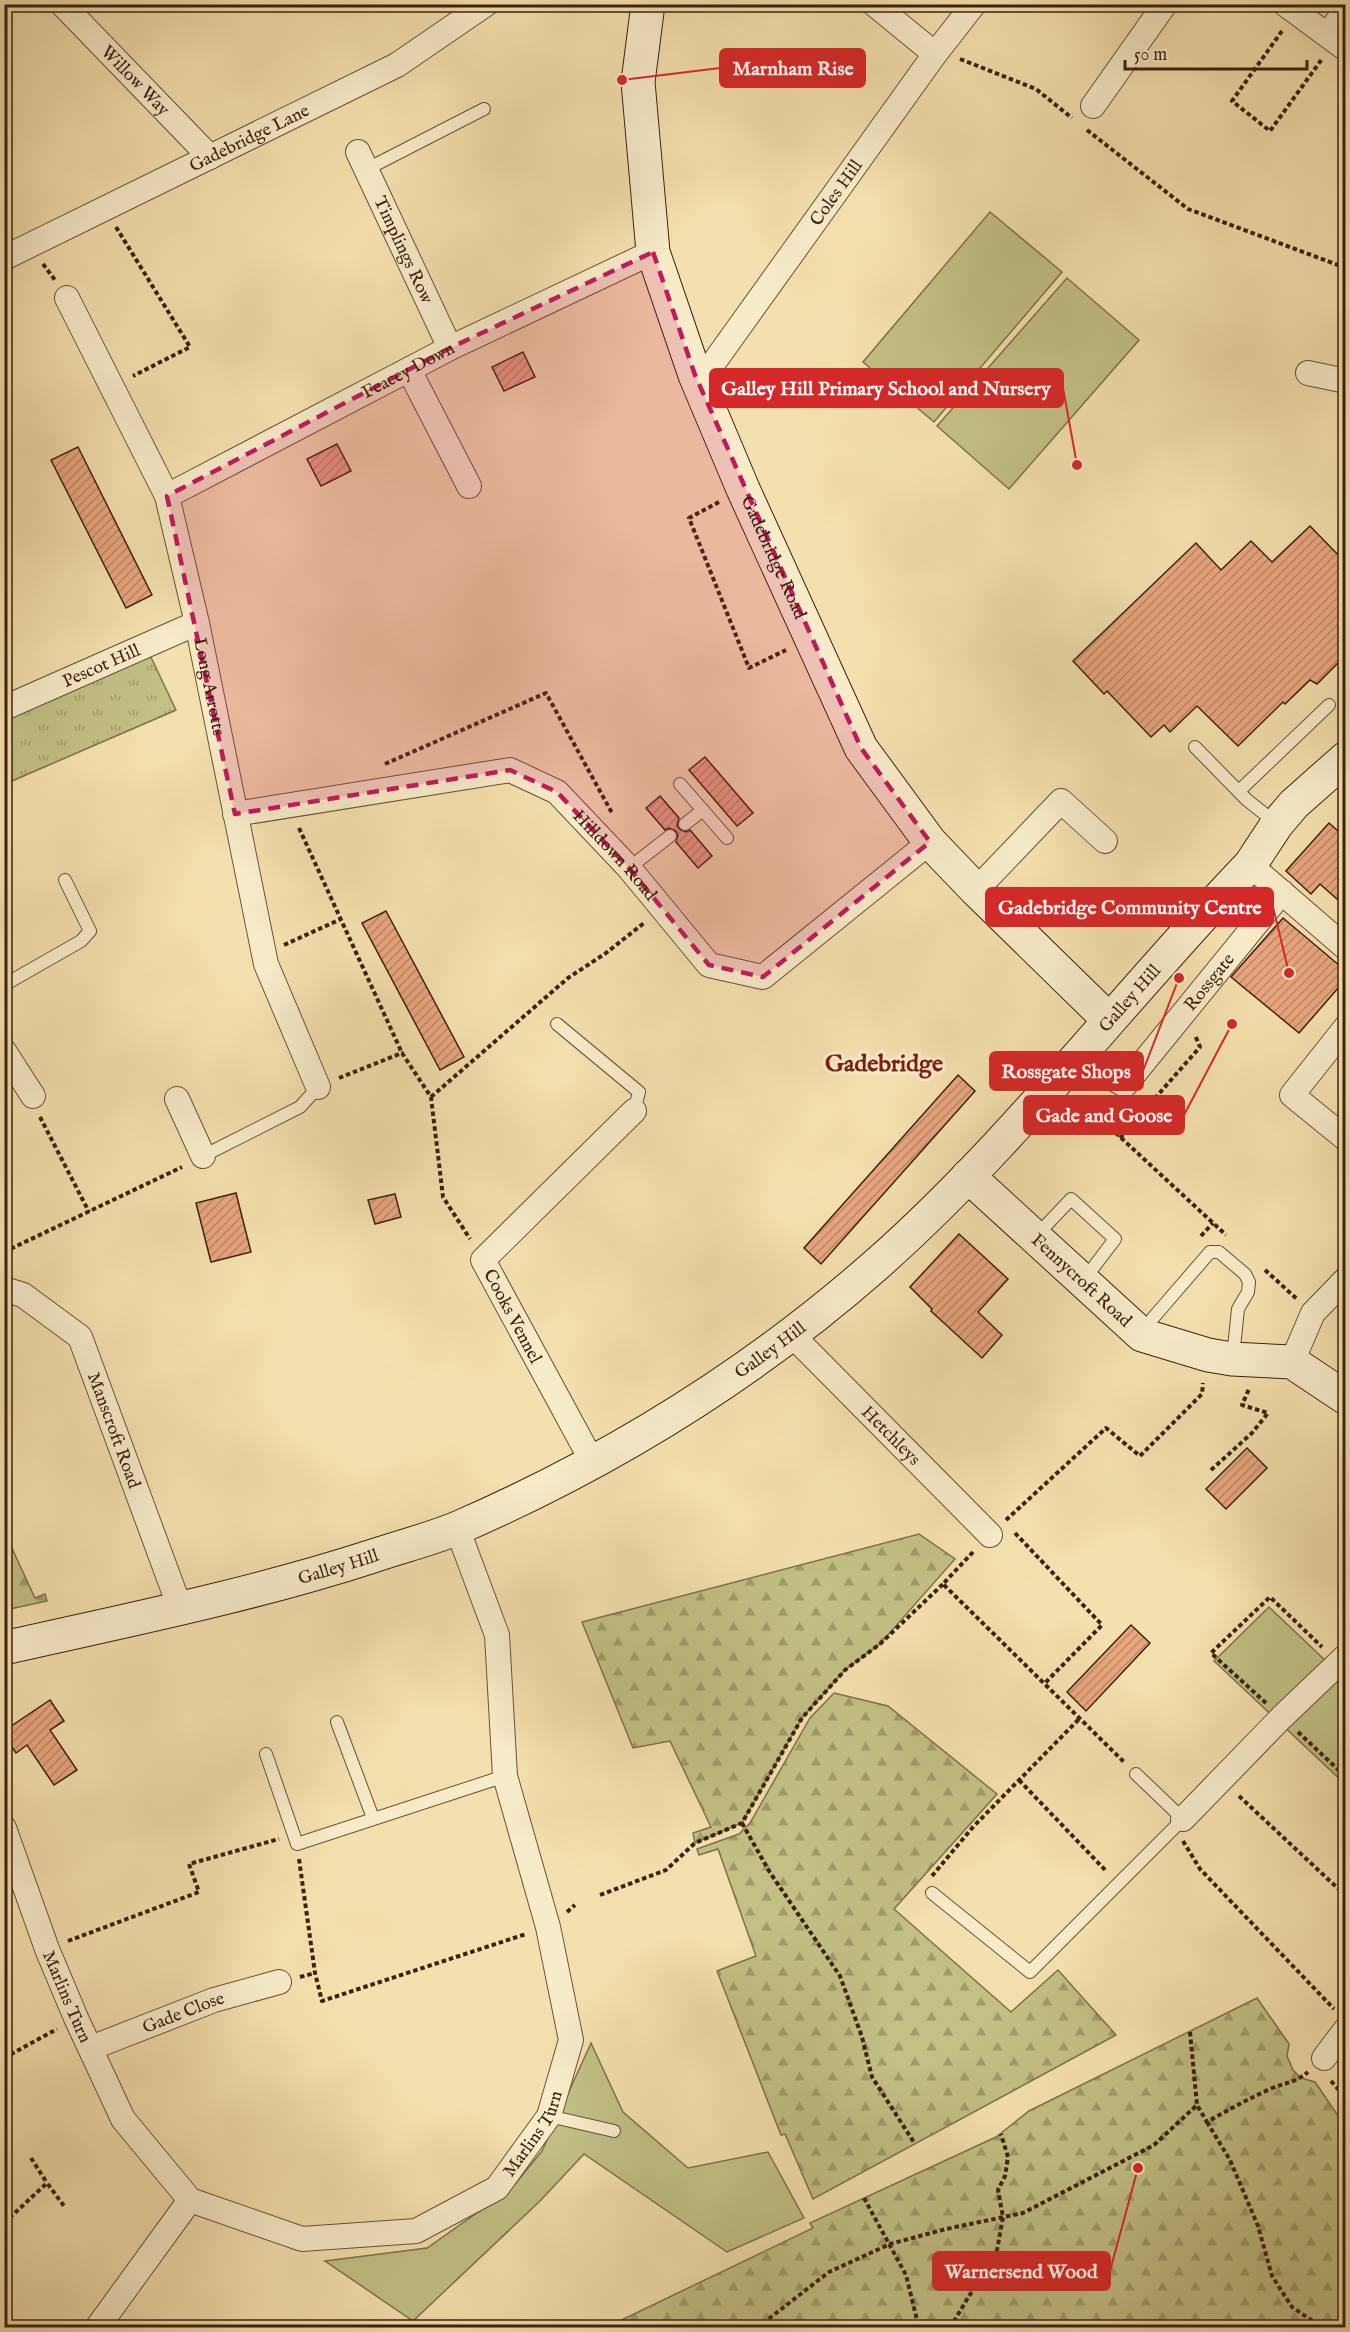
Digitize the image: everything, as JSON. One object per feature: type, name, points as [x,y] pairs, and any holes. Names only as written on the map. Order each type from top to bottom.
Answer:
[{"type":"street","name":"Willow Way","points":[[62,4],[210,157]]},
{"type":"street","name":"Gadebridge Lane","points":[[4,258],[397,65],[486,4]]},
{"type":"street","name":"Gadebridge Road","points":[[648,4],[638,82],[653,252],[695,375],[743,489],[861,748],[930,842],[1108,1019]]},
{"type":"street","points":[[874,4],[935,54]]},
{"type":"street","name":"Coles Hill","points":[[695,375],[712,365],[935,54],[974,4]]},
{"type":"street","points":[[1093,106],[1165,4]]},
{"type":"street","points":[[1291,8],[1336,42],[1346,10]]},
{"type":"street","name":"Timplings Row","points":[[363,160],[450,348]]},
{"type":"street","name":"Feacey Down","points":[[167,496],[450,348],[653,252]]},
{"type":"street","name":"Long Arrotts","points":[[67,298],[167,496],[197,622],[264,954],[318,1087]]},
{"type":"street","points":[[409,370],[468,486]]},
{"type":"street","points":[[1308,373],[1346,381]]},
{"type":"street","name":"Pescot Hill","points":[[4,708],[197,622]]},
{"type":"street","name":"Galley Hill","points":[[4,1648],[306,1578],[457,1528],[593,1463],[699,1401],[792,1335],[878,1263],[968,1176],[1250,865],[1277,824],[1294,804],[1346,758]]},
{"type":"street","name":"Hilldown Road","points":[[235,814],[510,771],[557,792],[629,868],[709,966],[763,977],[930,842]]},
{"type":"street","points":[[976,890],[1061,801],[1105,840]]},
{"type":"street","points":[[1250,865],[1346,948]]},
{"type":"street","name":"Rossgate","points":[[1066,1068],[1125,1085],[1282,892]]},
{"type":"street","points":[[1346,1028],[1292,1095],[1346,1139]]},
{"type":"street","points":[[4,1051],[33,1096]]},
{"type":"street","points":[[177,1099],[203,1156]]},
{"type":"street","name":"Cooks Vennel","points":[[593,1463],[483,1260],[634,1111]]},
{"type":"street","name":"Fennycroft Road","points":[[968,1176],[1142,1335],[1233,1358],[1292,1362]]},
{"type":"street","points":[[1346,1279],[1313,1313],[1292,1362],[1346,1398]]},
{"type":"street","name":"Manscroft Road","points":[[4,1289],[23,1295],[80,1337],[180,1608]]},
{"type":"street","name":"Hetchleys","points":[[792,1335],[997,1529]]},
{"type":"street","name":"Marlins Turn","points":[[4,1828],[47,1949],[123,2119],[190,2200],[302,2239],[416,2231],[496,2188],[549,2116],[571,2040],[548,1927],[505,1776],[497,1635],[457,1528]]},
{"type":"street","points":[[1179,1823],[1342,1659]]},
{"type":"street","name":"Gade Close","points":[[91,2048],[214,2000],[279,1982]]},
{"type":"street","points":[[1324,2058],[1341,2021]]},
{"type":"street","points":[[97,2328],[190,2200]]},
{"type":"lane","points":[[363,160],[484,110]]},
{"type":"lane","points":[[1239,791],[1329,705]]},
{"type":"lane","points":[[1195,747],[1239,791],[1277,824]]},
{"type":"lane","points":[[680,784],[727,838]]},
{"type":"lane","points":[[685,824],[703,810]]},
{"type":"lane","points":[[629,868],[670,836]]},
{"type":"lane","points":[[4,985],[81,941],[90,931],[65,880]]},
{"type":"lane","points":[[557,1024],[639,1092],[634,1111]]},
{"type":"lane","points":[[203,1156],[300,1107],[318,1087]]},
{"type":"lane","points":[[1034,1238],[1071,1199],[1089,1215],[1115,1239],[1082,1282]]},
{"type":"lane","points":[[1142,1335],[1168,1300],[1210,1252],[1219,1252],[1245,1274],[1249,1282],[1248,1292],[1238,1308],[1233,1358]]},
{"type":"lane","points":[[337,1722],[373,1818]]},
{"type":"lane","points":[[266,1754],[296,1839],[373,1818],[505,1776]]},
{"type":"lane","points":[[932,1893],[1030,1972],[1179,1823],[1136,1774]]},
{"type":"lane","points":[[549,2116],[614,2131]]},
{"type":"path","points":[[1291,8],[1232,101],[1270,131],[1336,42]]},
{"type":"path","points":[[935,54],[949,63],[955,57],[1036,88],[1188,209],[1346,267]]},
{"type":"path","points":[[106,232],[117,227],[190,347],[113,386]]},
{"type":"path","points":[[52,257],[42,262],[67,298]]},
{"type":"path","points":[[743,489],[689,518],[749,668],[811,639]]},
{"type":"path","points":[[290,806],[402,1053],[431,1097],[443,1197],[483,1260]]},
{"type":"path","points":[[431,1097],[568,978],[606,953],[663,908]]},
{"type":"path","points":[[264,954],[341,919]]},
{"type":"path","points":[[318,1087],[402,1053]]},
{"type":"path","points":[[1066,1068],[1229,1238]]},
{"type":"path","points":[[33,1096],[40,1117],[89,1212]]},
{"type":"path","points":[[4,1252],[203,1156]]},
{"type":"path","points":[[1263,1268],[1313,1313]]},
{"type":"path","points":[[1211,1470],[1252,1433],[1268,1413],[1242,1405],[1233,1358]]},
{"type":"path","points":[[600,1895],[666,1869],[695,1843],[742,1823],[802,1718],[845,1670],[880,1644],[997,1529],[1106,1428],[1140,1456],[1202,1394],[1233,1358]]},
{"type":"path","points":[[997,1529],[1102,1625],[1045,1683]]},
{"type":"path","points":[[943,1584],[1136,1774]]},
{"type":"path","points":[[1342,1659],[1270,1598],[1211,1653],[1346,1777]]},
{"type":"path","points":[[932,1893],[923,1886],[973,1827],[1080,1718]]},
{"type":"path","points":[[1019,1780],[1119,1885]]},
{"type":"path","points":[[1223,1780],[1346,1896]]},
{"type":"path","points":[[742,1823],[769,1871],[840,1976],[862,2037],[872,2076],[915,2144]]},
{"type":"path","points":[[1179,1823],[1200,1869],[1341,2021]]},
{"type":"path","points":[[47,1949],[199,1892],[189,1864],[296,1839],[315,1973],[322,2001],[548,1927]]},
{"type":"path","points":[[4,2058],[76,2018]]},
{"type":"path","points":[[1190,2032],[1197,2105],[1230,2160],[1258,2226],[1272,2276],[1292,2307],[1323,2328]]},
{"type":"path","points":[[1207,2121],[1252,2097],[1280,2085],[1297,2081],[1324,2058]]},
{"type":"path","points":[[757,2328],[829,2272],[890,2244],[946,2229],[1023,2213],[1154,2145],[1197,2105]]},
{"type":"path","points":[[951,2328],[996,2256],[1003,2217],[998,2190],[1005,2176],[1008,2157],[1001,2134]]},
{"type":"path","points":[[31,2158],[64,2206]]},
{"type":"path","points":[[4,2223],[47,2183]]},
{"type":"path","points":[[864,2198],[906,2275],[919,2328]]},
{"type":"highlighted area","points":[[653,252],[695,375],[861,748],[930,842],[763,977],[709,965],[629,868],[557,792],[510,770],[235,814],[167,496],[450,348]]},
{"type":"green space","points":[[990,212],[1062,272],[934,422],[863,362]]},
{"type":"green space","points":[[1067,278],[1139,340],[1009,489],[937,426]]},
{"type":"green space","points":[[148,651],[176,710],[5,784],[4,716]]},
{"type":"green space","points":[[4,1531],[35,1598],[45,1594],[47,1601],[5,1610]]},
{"type":"green space","points":[[919,1534],[955,1559],[880,1644],[845,1670],[802,1718],[742,1823],[695,1843],[693,1833],[711,1827],[670,1741],[633,1748],[582,1622]]},
{"type":"green space","points":[[1269,1607],[1345,1679],[1345,1784],[1214,1661]]},
{"type":"green space","points":[[834,1693],[888,1706],[997,1794],[894,1909],[1011,2012],[1058,1970],[1116,2035],[813,2199],[785,2134],[781,2135],[717,1971],[756,1956],[718,1849],[699,1855],[697,1849],[739,1834],[750,1823],[810,1718]]},
{"type":"green space","points":[[1257,1998],[1289,2044],[1287,2056],[1293,2070],[1301,2078],[1315,2082],[1345,2126],[1345,2327],[607,2327],[813,2228],[810,2223],[996,2137],[1029,2111]]},
{"type":"green space","points":[[591,2043],[623,2112],[688,2168],[768,2152],[804,2218],[727,2252],[584,2154],[540,2201],[413,2321],[325,2261],[427,2248],[511,2189],[542,2151]]},
{"type":"building","points":[[523,352],[535,377],[504,391],[492,367]]},
{"type":"building","points":[[337,444],[351,471],[321,486],[307,459]]},
{"type":"building","points":[[78,447],[152,595],[126,608],[51,460]]},
{"type":"building","points":[[1310,526],[1346,563],[1346,655],[1317,684],[1310,680],[1285,704],[1283,702],[1238,746],[1197,706],[1170,732],[1164,725],[1151,737],[1107,691],[1104,694],[1073,661],[1196,543],[1221,570],[1251,541],[1272,562]]},
{"type":"building","points":[[705,757],[753,813],[737,826],[689,770]]},
{"type":"building","points":[[660,796],[679,818],[677,825],[679,829],[686,832],[690,830],[712,856],[698,868],[676,842],[678,835],[676,831],[669,828],[665,830],[646,808]]},
{"type":"building","points":[[1329,823],[1346,838],[1346,907],[1320,884],[1311,894],[1286,871]]},
{"type":"building","points":[[386,911],[464,1057],[440,1070],[362,923]]},
{"type":"building","points":[[1283,918],[1346,971],[1346,979],[1299,1033],[1231,977]]},
{"type":"building","points":[[958,1075],[975,1091],[821,1264],[804,1248]]},
{"type":"building","points":[[236,1193],[251,1252],[211,1262],[196,1203]]},
{"type":"building","points":[[395,1194],[401,1217],[375,1224],[368,1200]]},
{"type":"building","points":[[959,1234],[1008,1279],[978,1312],[1002,1335],[982,1358],[931,1311],[932,1309],[910,1287]]},
{"type":"building","points":[[1247,1448],[1267,1468],[1226,1509],[1206,1489]]},
{"type":"building","points":[[1131,1625],[1150,1643],[1086,1711],[1067,1692]]},
{"type":"building","points":[[50,1700],[64,1721],[50,1730],[77,1770],[54,1785],[27,1745],[16,1753],[4,1736],[4,1731]]},
{"type":"place","name":"Marnham Rise","points":[[622,80]]},
{"type":"place","name":"Galley Hill Primary School and Nursery","points":[[1077,465]]},
{"type":"place","name":"Gadebridge Community Centre","points":[[1289,973]]},
{"type":"place","name":"Rossgate Shops","points":[[1179,978]]},
{"type":"place","name":"Gade and Goose","points":[[1232,1024]]},
{"type":"place","name":"Warnersend Wood","points":[[1138,2168]]},
{"type":"district","name":"Gadebridge","points":[[884,1063]]}]
